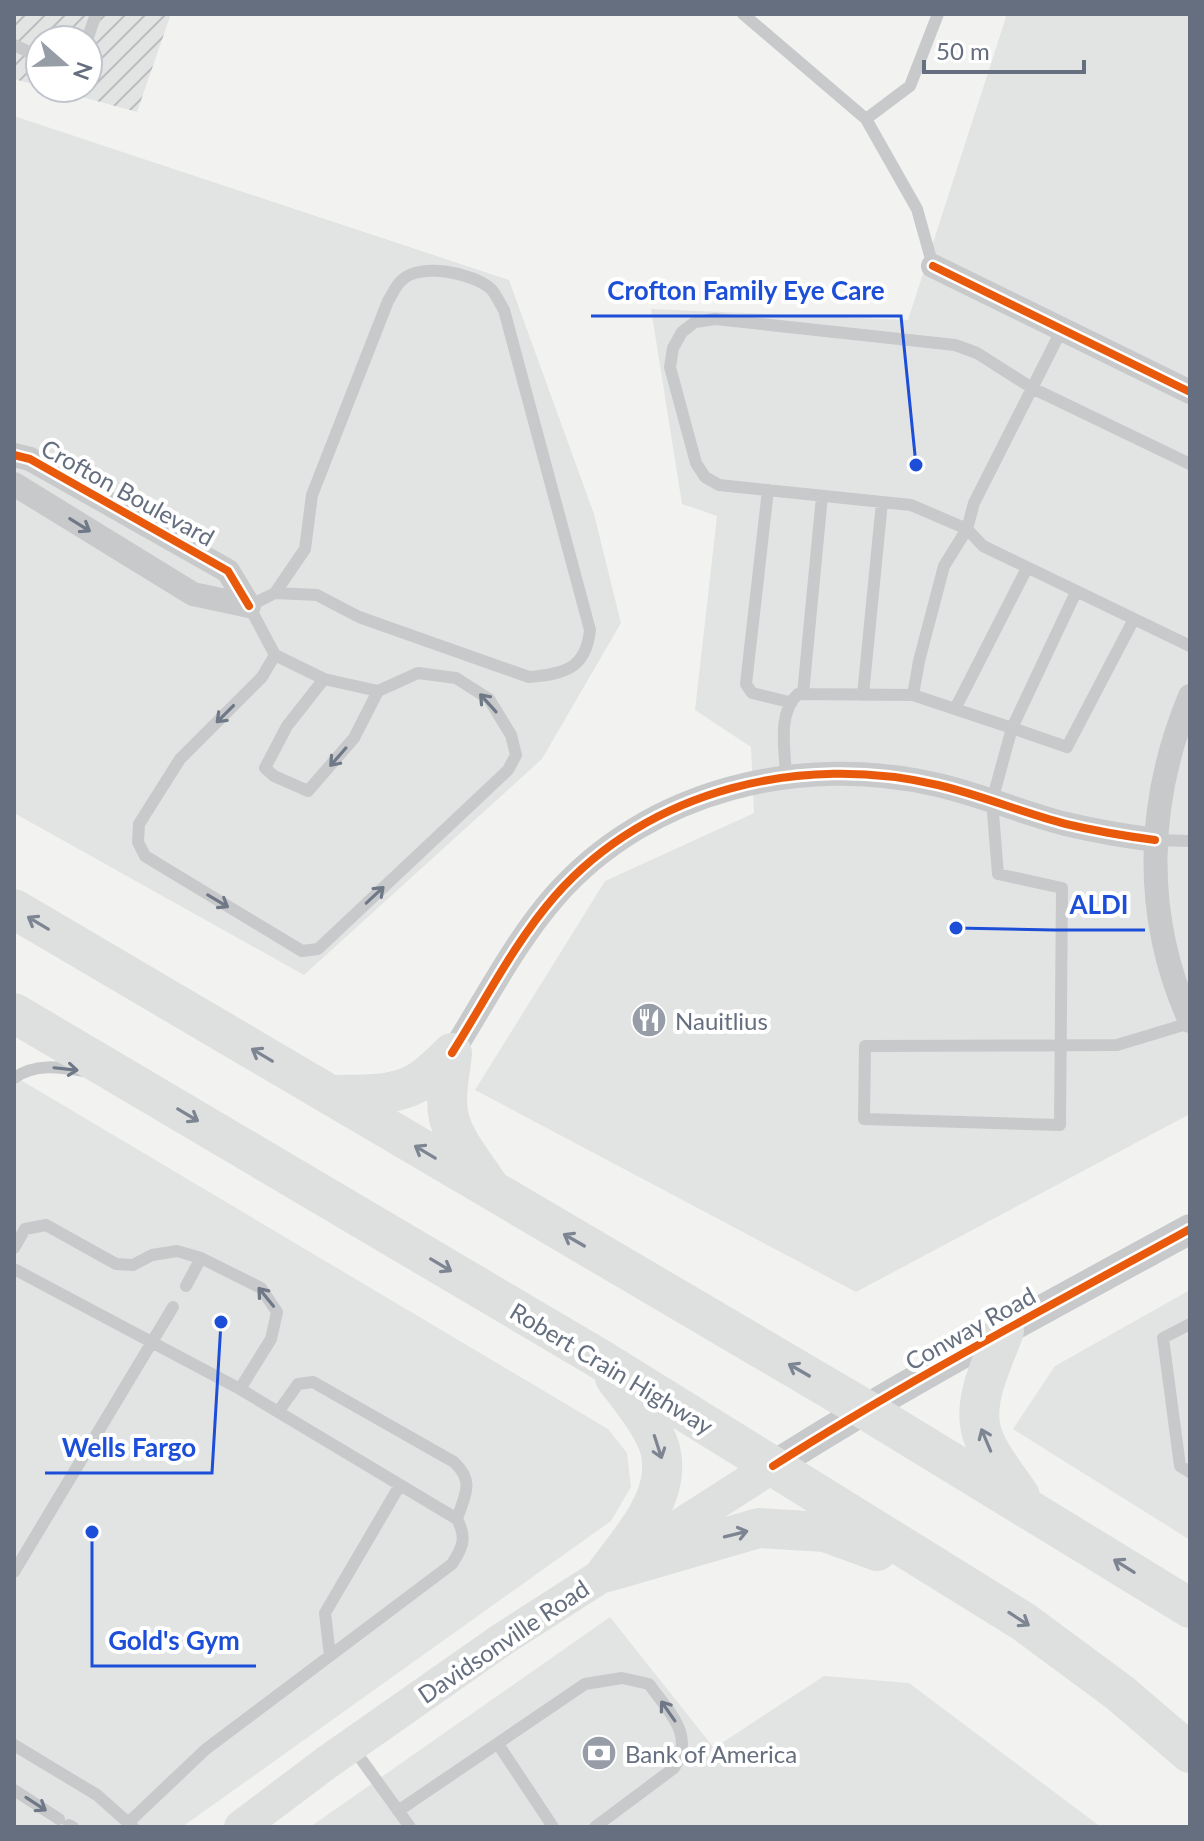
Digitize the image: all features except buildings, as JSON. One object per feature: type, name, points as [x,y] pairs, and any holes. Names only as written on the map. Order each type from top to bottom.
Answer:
[{"type":"highway","points":[[14,909],[866,1410],[1190,1608]]},
{"type":"highway","name":"Robert Crain Highway","points":[[14,1013],[600,1359],[1024,1622],[1120,1693],[1190,1753]]},
{"type":"highway","points":[[330,1095],[393,1092],[409,1087],[423,1079],[452,1053]]},
{"type":"highway","points":[[452,1053],[447,1100],[449,1119],[492,1192]]},
{"type":"highway","points":[[1004,1331],[983,1393],[980,1428],[989,1449],[1026,1506]]},
{"type":"highway","points":[[600,1359],[643,1415],[656,1437],[663,1458],[662,1477],[655,1502],[607,1572]]},
{"type":"highway","points":[[607,1572],[759,1528],[790,1528],[825,1532],[953,1578]]},
{"type":"main road","name":"Davidsonville Road","points":[[241,1827],[351,1745],[503,1639],[773,1466]]},
{"type":"street","points":[[933,266],[1190,392]]},
{"type":"street","name":"Crofton Boulevard","points":[[14,455],[30,459],[228,571],[249,606]]},
{"type":"street","name":"Crofton Boulevard","points":[[14,484],[193,594],[249,606]]},
{"type":"street","points":[[1190,696],[1161,783],[1155,840],[1157,907],[1170,965],[1190,1022]]},
{"type":"street","points":[[452,1053],[523,938],[555,897],[592,859],[626,835],[675,808],[716,792],[786,776],[839,771],[895,777],[939,785],[1063,823],[1155,840]]},
{"type":"street","name":"Conway Road","points":[[773,1466],[1004,1331],[1190,1229]]},
{"type":"lane","points":[[743,14],[866,119],[917,209],[933,266]]},
{"type":"lane","points":[[866,119],[910,86],[938,14]]},
{"type":"lane","points":[[275,593],[317,595],[359,617],[529,677],[549,675],[577,664],[588,649],[590,630],[504,310],[491,289],[445,271],[422,270],[402,279],[388,301],[312,495],[305,549],[275,593],[249,606],[275,655],[324,679],[378,691],[418,673],[456,678],[489,699],[511,735],[516,755],[508,770],[318,949],[302,951],[145,856],[138,842],[139,824],[180,759],[262,677],[275,655]]},
{"type":"lane","points":[[1190,464],[1032,388],[977,353],[955,345],[715,319],[695,322],[682,332],[673,348],[670,367],[696,463],[705,477],[719,485],[911,505],[967,529],[983,546],[1190,646]]},
{"type":"lane","points":[[913,695],[944,566],[967,529],[974,503],[1062,329]]},
{"type":"lane","points":[[768,490],[746,684],[752,693],[789,702]]},
{"type":"lane","points":[[803,694],[822,496]]},
{"type":"lane","points":[[863,695],[882,502]]},
{"type":"lane","points":[[955,709],[1027,568]]},
{"type":"lane","points":[[1076,592],[1012,728],[992,801],[998,874],[1062,888],[1062,1047],[1060,1125],[864,1119],[865,1046],[1062,1047],[1117,1045],[1190,1022]]},
{"type":"lane","points":[[786,776],[785,718],[789,702],[798,694],[913,695],[1067,747],[1134,619]]},
{"type":"lane","points":[[324,679],[287,726],[265,768],[274,776],[308,791],[354,738],[378,691]]},
{"type":"lane","points":[[1155,840],[1190,841]]},
{"type":"lane","points":[[14,1078],[22,1072],[55,1067],[120,1075]]},
{"type":"lane","points":[[14,1248],[25,1229],[46,1225],[116,1264],[133,1265],[152,1255],[177,1251],[201,1258],[261,1288],[277,1312],[271,1339],[240,1389]]},
{"type":"lane","points":[[186,1286],[201,1258]]},
{"type":"lane","points":[[14,1269],[240,1389],[457,1519],[464,1531],[464,1546],[452,1564],[206,1749],[131,1825],[97,1795],[14,1745]]},
{"type":"lane","points":[[14,1572],[173,1307]]},
{"type":"lane","points":[[1189,1325],[1163,1338],[1180,1466],[1190,1472]]},
{"type":"lane","points":[[278,1412],[298,1384],[313,1382],[454,1462],[464,1472],[468,1486],[457,1519]]},
{"type":"lane","points":[[330,1656],[325,1613],[400,1485]]},
{"type":"lane","points":[[398,1811],[585,1684],[622,1678],[649,1684],[683,1734],[682,1756],[674,1768],[595,1827]]},
{"type":"lane","points":[[498,1744],[553,1827]]},
{"type":"lane","points":[[351,1745],[410,1827]]},
{"type":"lane","points":[[14,1790],[67,1824]]},
{"type":"shaded area","points":[[14,14],[171,14],[137,112],[104,103],[104,24],[24,24],[24,82],[14,79]]},
{"type":"shaded area","points":[[1007,14],[1190,14],[1190,1114],[856,1292],[475,1090],[605,881],[754,813],[751,747],[695,710],[717,516],[682,504],[651,309],[908,320]]},
{"type":"shaded area","points":[[14,116],[509,280],[594,514],[621,623],[542,759],[304,975],[14,813]]},
{"type":"shaded area","points":[[14,1076],[608,1429],[627,1453],[631,1487],[611,1521],[182,1827],[14,1827]]},
{"type":"shaded area","points":[[1190,1290],[1190,1540],[1013,1429],[1055,1366]]},
{"type":"shaded area","points":[[610,1617],[714,1748],[824,1676],[909,1683],[1101,1827],[310,1827]]},
{"type":"cycle path","points":[[933,266],[1190,392]]},
{"type":"cycle path","points":[[14,455],[30,459],[228,571],[249,606]]},
{"type":"cycle path","points":[[452,1053],[526,933],[555,896],[593,859],[635,829],[682,805],[731,788],[782,778],[834,774],[886,776],[954,789],[1066,824],[1155,840]]},
{"type":"cycle path","points":[[773,1466],[927,1374],[1190,1229]]},
{"type":"place","name":"Crofton Family Eye Care","points":[[916,465]]},
{"type":"place","name":"ALDI","points":[[956,928]]},
{"type":"place","name":"Nauitlius","points":[[649,1020]]},
{"type":"place","name":"Wells Fargo","points":[[221,1322]]},
{"type":"place","name":"Gold's Gym","points":[[92,1532]]},
{"type":"place","name":"Bank of America","points":[[599,1753]]}]
